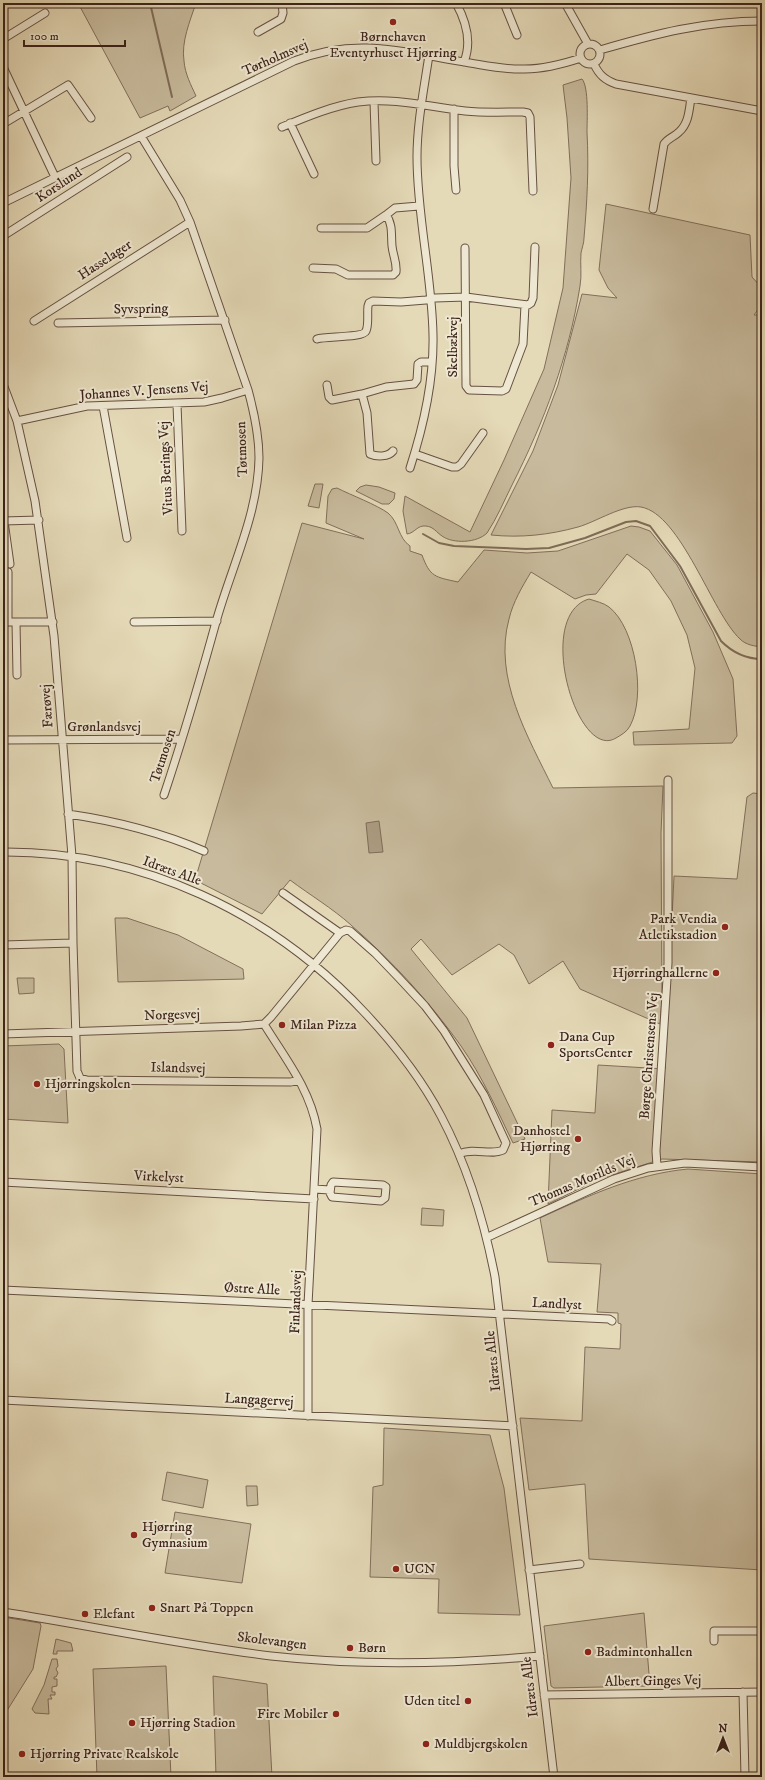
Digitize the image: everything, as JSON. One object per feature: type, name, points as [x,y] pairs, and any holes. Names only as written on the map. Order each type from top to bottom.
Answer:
[{"type":"street","points":[[258,32],[281,19],[283,15],[282,3]]},
{"type":"street","points":[[456,3],[466,26],[468,39],[467,55],[464,62]]},
{"type":"street","points":[[504,3],[517,35]]},
{"type":"street","points":[[565,3],[588,44]]},
{"type":"street","points":[[3,39],[45,12]]},
{"type":"street","points":[[600,50],[660,32],[735,22],[762,21]]},
{"type":"street","points":[[588,44],[593,44],[600,50],[599,60],[594,64],[585,63],[581,58],[581,50],[588,44]]},
{"type":"street","name":"Tørholmsvej","points":[[3,203],[294,61],[311,55],[328,51],[366,47],[387,48],[502,68],[524,69],[556,66],[581,58]]},
{"type":"street","name":"Skelbækvej","points":[[410,468],[426,413],[432,362],[431,299],[419,206],[417,156],[419,121],[429,56]]},
{"type":"street","points":[[594,64],[600,76],[607,81],[616,84],[762,111]]},
{"type":"street","points":[[3,67],[55,178]]},
{"type":"street","points":[[3,124],[68,85],[91,118]]},
{"type":"street","points":[[653,209],[664,144],[668,138],[679,132],[684,126],[688,119],[691,98]]},
{"type":"street","points":[[282,127],[339,106],[358,102],[422,103],[454,109],[483,112],[528,113],[530,117],[533,191]]},
{"type":"street","points":[[374,102],[376,161]]},
{"type":"street","points":[[454,109],[454,166],[456,190]]},
{"type":"street","points":[[290,123],[314,174]]},
{"type":"street","name":"Tøtmosen","points":[[141,136],[180,200],[190,222],[248,390],[258,435],[259,458],[253,504],[217,621],[207,660],[164,795]]},
{"type":"street","name":"Korslund","points":[[3,236],[127,157]]},
{"type":"street","points":[[321,228],[367,228],[395,208],[419,206]]},
{"type":"street","points":[[313,268],[332,268],[348,275],[395,274],[396,259],[392,246],[390,221],[386,215]]},
{"type":"street","name":"Hasselager","points":[[34,321],[190,222]]},
{"type":"street","name":"Skelbækvej","points":[[317,339],[330,336],[360,336],[365,333],[367,329],[368,306],[371,302],[401,302],[466,298],[525,305],[531,303],[533,298],[534,247]]},
{"type":"street","name":"Skelbækvej","points":[[465,248],[467,389],[471,391],[502,391],[506,389],[523,344],[525,305]]},
{"type":"street","name":"Syvspring","points":[[58,323],[225,320]]},
{"type":"street","name":"Skelbækvej","points":[[327,385],[329,397],[332,400],[386,387],[414,384],[417,380],[418,364],[421,362],[432,362]]},
{"type":"street","name":"Færøvej","points":[[3,384],[17,421],[39,520],[52,622],[72,856],[76,1031]]},
{"type":"street","name":"Johannes V. Jensens Vej","points":[[17,421],[87,406],[177,404],[222,398],[248,390]]},
{"type":"street","points":[[362,394],[367,413],[370,454],[388,455],[394,451]]},
{"type":"street","name":"Vitus Berings Vej","points":[[177,404],[182,531]]},
{"type":"street","points":[[103,406],[127,538]]},
{"type":"street","points":[[415,454],[452,467],[457,467],[461,464],[483,433]]},
{"type":"street","points":[[10,564],[3,521],[39,520]]},
{"type":"street","points":[[8,572],[9,622],[17,675]]},
{"type":"street","points":[[134,622],[217,621]]},
{"type":"street","points":[[9,622],[52,622]]},
{"type":"street","name":"Grønlandsvej","points":[[3,740],[182,739]]},
{"type":"street","name":"Børge Christensens Vej","points":[[657,1166],[656,1151],[668,963],[668,780]]},
{"type":"street","points":[[68,814],[117,822],[151,831],[204,851]]},
{"type":"street","name":"Idræts Alle","points":[[3,852],[72,856],[149,874],[223,904],[255,922],[315,964],[343,989],[394,1045],[441,1115],[459,1154],[478,1204],[488,1237],[500,1314],[554,1777]]},
{"type":"street","points":[[283,893],[340,933]]},
{"type":"street","points":[[264,1024],[340,933],[346,930],[354,933],[380,958],[425,1006],[456,1049],[484,1095],[504,1137],[505,1148],[501,1151],[468,1150],[459,1154]]},
{"type":"street","points":[[3,945],[73,943]]},
{"type":"street","name":"Norgesvej","points":[[3,1034],[247,1026],[264,1024]]},
{"type":"street","name":"Finlandsvej","points":[[264,1024],[306,1092],[314,1112],[317,1129],[308,1305],[308,1416]]},
{"type":"street","name":"Islandsvej","points":[[76,1031],[77,1071],[80,1078],[87,1080],[291,1082],[299,1080]]},
{"type":"street","name":"Thomas Morilds Vej","points":[[488,1237],[614,1179],[636,1171],[657,1166],[692,1163],[762,1167]]},
{"type":"street","name":"Virkelyst","points":[[3,1182],[314,1199]]},
{"type":"street","points":[[335,1182],[381,1184],[386,1187],[385,1198],[381,1201],[334,1198],[331,1196],[330,1190],[330,1185],[335,1182]]},
{"type":"street","points":[[314,1190],[330,1190]]},
{"type":"street","name":"Østre Alle","points":[[3,1290],[500,1314]]},
{"type":"street","name":"Landlyst","points":[[500,1314],[609,1319],[612,1321]]},
{"type":"street","name":"Langagervej","points":[[3,1400],[513,1426]]},
{"type":"street","points":[[529,1570],[580,1564]]},
{"type":"street","name":"Skolevangen","points":[[3,1612],[273,1656],[331,1661],[394,1663],[475,1662],[540,1656]]},
{"type":"street","points":[[714,1642],[714,1631],[762,1631],[762,1683]]},
{"type":"street","points":[[743,1692],[745,1777]]},
{"type":"street","name":"Albert Ginges Vej","points":[[544,1696],[762,1692]]},
{"type":"shaded area","points":[[78,3],[196,3],[187,32],[183,54],[187,75],[196,96],[170,111],[168,106],[140,118]]},
{"type":"shaded area","points":[[582,79],[587,96],[588,172],[584,240],[581,253],[581,282],[569,338],[545,413],[524,461],[487,533],[477,539],[458,541],[447,539],[433,529],[423,526],[407,534],[403,511],[405,496],[470,532],[544,369],[563,288],[571,178],[563,85]]},
{"type":"shaded area","points":[[606,204],[750,235],[752,277],[762,288],[762,307],[760,307],[754,315],[762,315],[762,647],[747,644],[740,639],[729,626],[718,608],[683,545],[669,527],[656,514],[641,507],[626,508],[585,525],[556,532],[524,536],[491,535],[533,451],[558,385],[582,294],[617,298],[608,288],[599,270]]},
{"type":"shaded area","points":[[315,484],[323,484],[319,508],[308,506]]},
{"type":"shaded area","points":[[366,485],[379,487],[395,493],[394,499],[389,504],[382,504],[356,491],[360,487]]},
{"type":"shaded area","points":[[337,488],[371,503],[388,513],[392,517],[403,539],[410,546],[410,551],[422,555],[428,568],[434,575],[458,582],[484,550],[527,553],[558,551],[631,526],[650,531],[677,565],[713,632],[733,679],[737,736],[732,743],[634,745],[633,732],[689,729],[695,668],[687,635],[671,601],[649,570],[627,554],[596,594],[586,595],[575,599],[531,572],[518,595],[509,619],[505,641],[509,685],[524,728],[553,788],[663,786],[661,833],[662,999],[660,1024],[580,989],[563,961],[529,984],[514,955],[499,944],[452,975],[421,939],[411,949],[467,1018],[525,1139],[513,1143],[476,1069],[449,1029],[423,997],[395,967],[344,919],[290,880],[262,914],[195,880],[302,523],[364,539],[326,523],[328,496],[332,489]]},
{"type":"shaded area","points":[[589,599],[609,607],[618,617],[626,630],[632,646],[636,664],[638,681],[635,713],[629,728],[616,738],[601,740],[588,729],[576,709],[567,684],[563,656],[565,631],[573,611]]},
{"type":"shaded area","name":"Hjørringhallerne","points":[[753,793],[762,794],[762,1162],[662,1159],[599,1179],[548,1204],[552,1110],[595,1113],[598,1065],[665,1069],[674,876],[737,879],[747,797]]},
{"type":"shaded area","points":[[379,821],[383,852],[369,853],[366,823]]},
{"type":"shaded area","points":[[115,918],[127,918],[178,935],[243,969],[244,979],[118,982]]},
{"type":"shaded area","points":[[17,978],[34,978],[34,993],[19,994]]},
{"type":"shaded area","name":"Hjørringskolen","points":[[59,1044],[64,1049],[68,1123],[3,1119],[3,1046]]},
{"type":"shaded area","points":[[688,1169],[762,1174],[762,1570],[589,1559],[585,1484],[529,1490],[520,1418],[582,1421],[585,1347],[620,1349],[621,1324],[618,1323],[618,1313],[597,1312],[601,1264],[548,1262],[540,1218],[612,1187],[649,1176]]},
{"type":"shaded area","points":[[422,1208],[444,1210],[443,1226],[421,1225]]},
{"type":"shaded area","points":[[384,1428],[490,1435],[504,1488],[520,1615],[438,1613],[439,1579],[370,1577],[373,1487],[383,1485]]},
{"type":"shaded area","points":[[167,1472],[208,1480],[203,1508],[162,1500]]},
{"type":"shaded area","points":[[246,1486],[257,1486],[258,1505],[247,1506]]},
{"type":"shaded area","points":[[175,1512],[251,1524],[242,1583],[165,1573]]},
{"type":"shaded area","points":[[644,1613],[650,1686],[554,1688],[551,1686],[544,1626]]},
{"type":"shaded area","points":[[3,1617],[40,1623],[41,1626],[33,1669],[3,1717]]},
{"type":"shaded area","points":[[56,1639],[71,1643],[73,1651],[57,1651],[57,1654],[53,1654]]},
{"type":"shaded area","points":[[52,1659],[57,1659],[58,1666],[56,1669],[58,1673],[56,1677],[54,1677],[54,1679],[57,1679],[57,1686],[52,1687],[52,1692],[55,1692],[55,1695],[50,1695],[52,1699],[48,1699],[49,1714],[35,1713],[32,1709],[44,1685]]},
{"type":"shaded area","name":"Hjørring Stadion","points":[[166,1666],[171,1777],[97,1777],[93,1669]]},
{"type":"shaded area","points":[[213,1676],[267,1684],[272,1777],[216,1777]]},
{"type":"waterway","points":[[150,3],[172,97]]},
{"type":"waterway","points":[[423,534],[439,543],[454,546],[526,549],[549,548],[585,538],[626,522],[636,521],[650,526],[680,566],[721,641],[740,654],[750,658],[762,659]]},
{"type":"place","name":"Børnehaven Eventyrhuset Hjørring","points":[[393,22]]},
{"type":"place","name":"Park Vendia Atletikstadion","points":[[725,927]]},
{"type":"place","name":"Hjørringhallerne","points":[[716,973]]},
{"type":"place","name":"Milan Pizza","points":[[282,1025]]},
{"type":"place","name":"Dana Cup SportsCenter","points":[[551,1045]]},
{"type":"place","name":"Hjørringskolen","points":[[37,1084]]},
{"type":"place","name":"Danhostel Hjørring","points":[[578,1139]]},
{"type":"place","name":"Hjørring Gymnasium","points":[[134,1535]]},
{"type":"place","name":"UCN","points":[[396,1569]]},
{"type":"place","name":"Snart På Toppen","points":[[152,1608]]},
{"type":"place","name":"Elefant","points":[[85,1614]]},
{"type":"place","name":"Børn","points":[[350,1648]]},
{"type":"place","name":"Badmintonhallen","points":[[588,1652]]},
{"type":"place","name":"Uden titel","points":[[468,1701]]},
{"type":"place","name":"Fire Mobiler","points":[[336,1714]]},
{"type":"place","name":"Hjørring Stadion","points":[[132,1723]]},
{"type":"place","name":"Muldbjergskolen","points":[[426,1744]]},
{"type":"place","name":"Hjørring Private Realskole","points":[[22,1754]]}]
